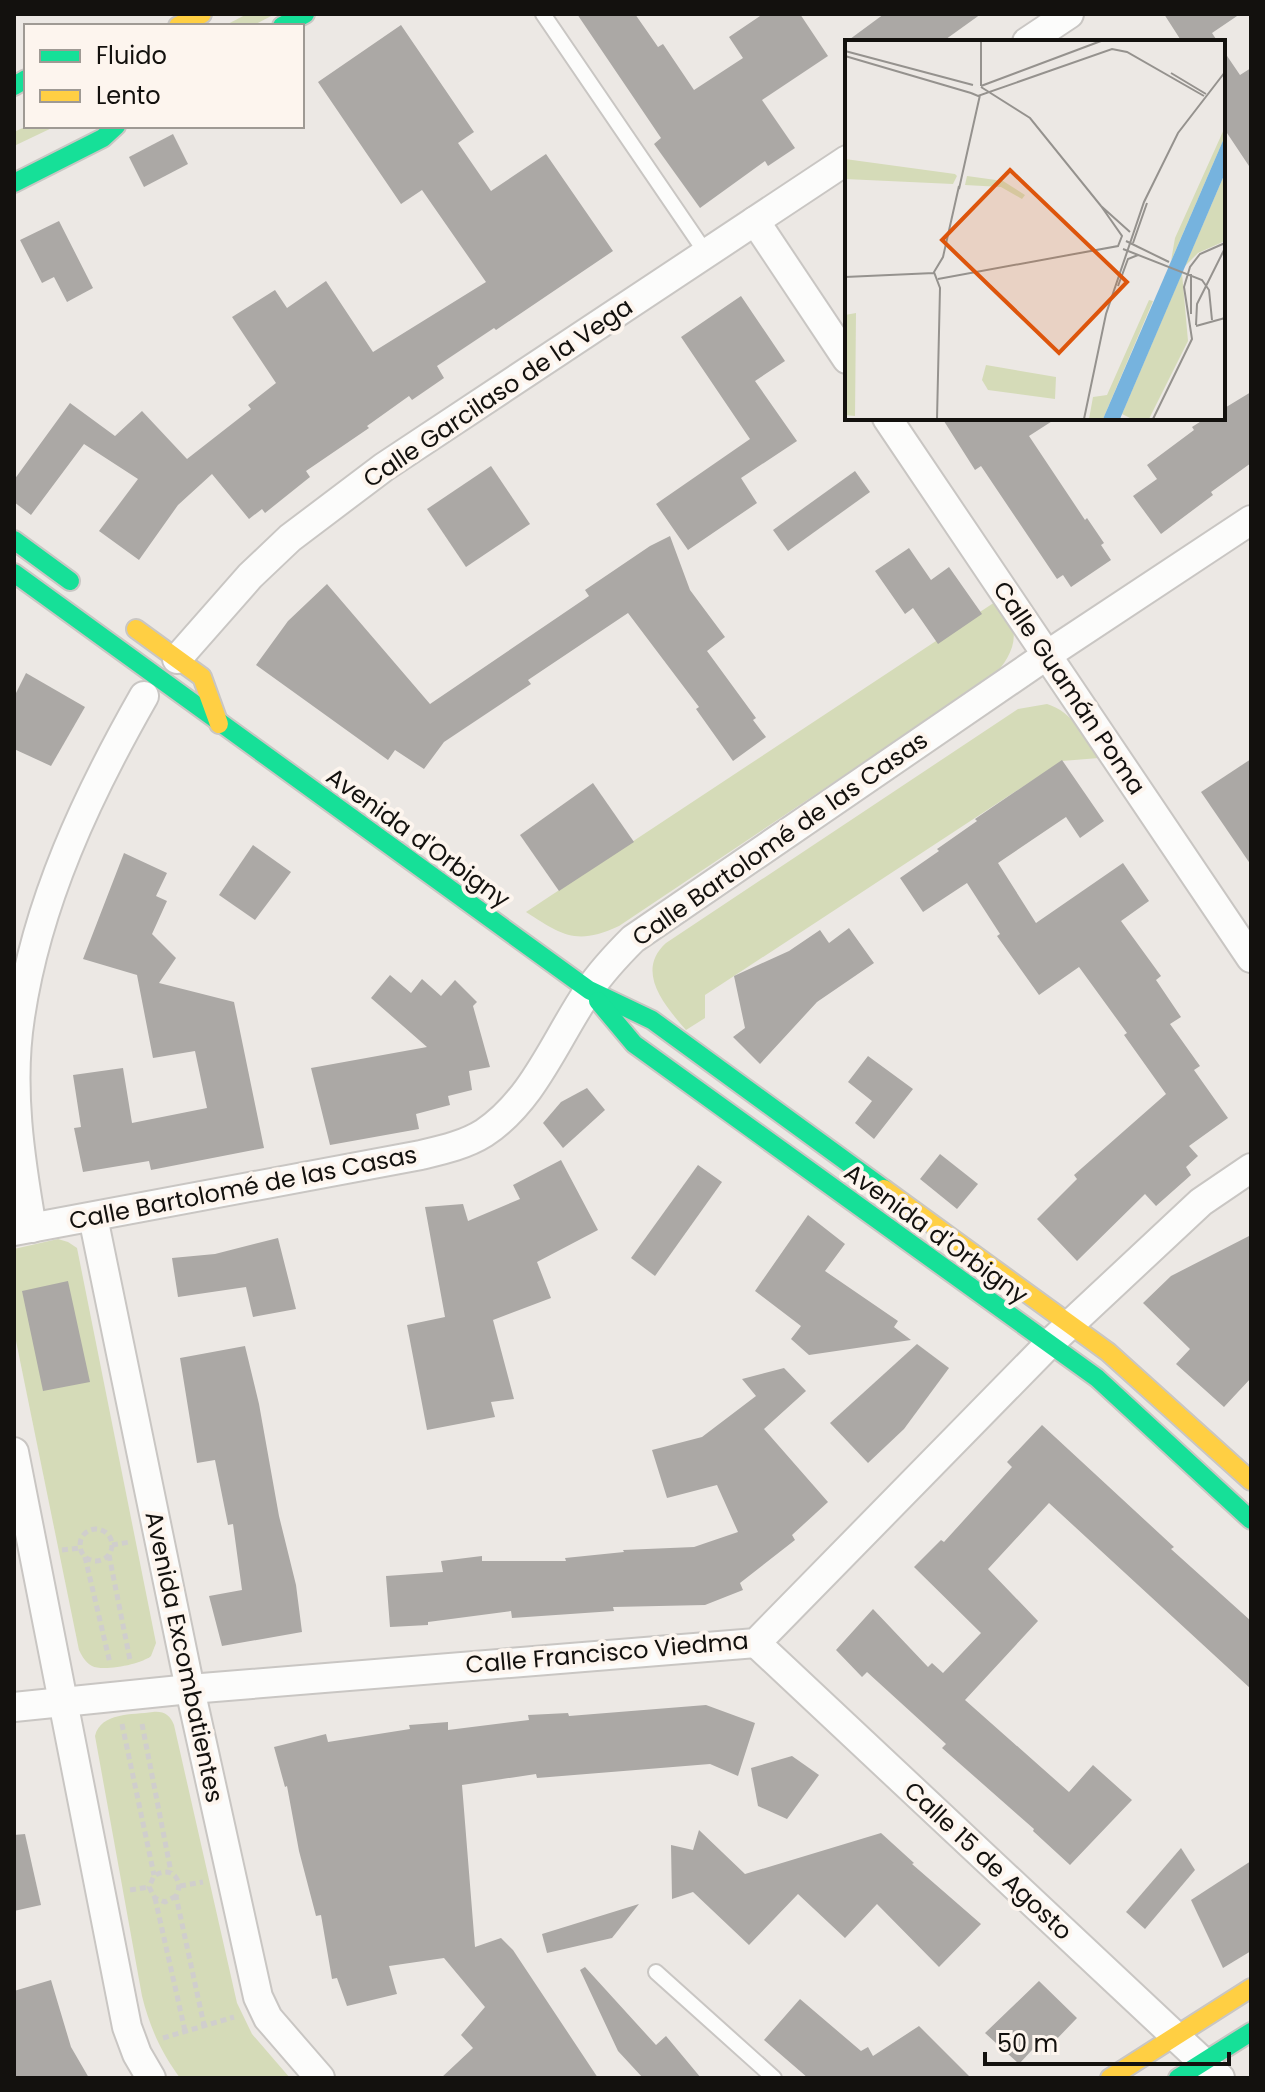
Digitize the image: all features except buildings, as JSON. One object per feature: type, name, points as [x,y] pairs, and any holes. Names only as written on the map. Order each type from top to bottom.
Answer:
[{"type":"main road","points":[[182,24],[202,14]]},
{"type":"main road","points":[[286,24],[305,14]]},
{"type":"main road","points":[[14,183],[103,138],[114,128]]},
{"type":"main road","points":[[14,540],[89,595]]},
{"type":"main road","points":[[14,573],[219,724]]},
{"type":"main road","points":[[127,622],[202,677],[219,724]]},
{"type":"main road","name":"Avenida d'Orbigny","points":[[153,702],[219,724],[589,990],[652,1020],[1138,1376],[1251,1481]]},
{"type":"main road","name":"Avenida d'Orbigny","points":[[589,990],[634,1044],[1097,1378],[1251,1520]]},
{"type":"main road","points":[[1110,2078],[1251,1988]]},
{"type":"main road","points":[[1178,2078],[1211,2070],[1251,2032]]},
{"type":"street","points":[[1030,40],[1069,14]]},
{"type":"street","name":"Calle Garcilaso de la Vega","points":[[177,659],[250,576],[290,538],[337,502],[384,467],[845,161]]},
{"type":"street","points":[[755,221],[845,356]]},
{"type":"street","name":"Calle Guamán Poma","points":[[888,420],[1251,958]]},
{"type":"street","name":"Calle Bartolomé de las Casas","points":[[23,1230],[421,1155],[457,1146],[492,1126],[523,1096],[589,990],[633,939],[1047,655],[1251,520]]},
{"type":"street","points":[[23,1230],[16,1089],[19,1019],[35,946],[78,822],[108,758],[153,702]]},
{"type":"street","name":"Calle Francisco Viedma","points":[[14,1707],[190,1689],[756,1643],[1048,1345],[1201,1202],[1251,1168]]},
{"type":"street","name":"Avenida Excombatientes","points":[[93,1217],[190,1689],[258,1997],[268,2018],[320,2078]]},
{"type":"street","points":[[14,1452],[127,2027],[137,2054],[151,2078]]},
{"type":"street","name":"Calle 15 de Agosto","points":[[756,1643],[1211,2070]]},
{"type":"lane","points":[[543,14],[706,253]]},
{"type":"lane","points":[[656,1972],[774,2078]]},
{"type":"path","points":[[110,1663],[85,1557],[80,1548],[85,1533],[94,1529],[105,1531],[112,1545],[109,1555],[130,1660]]},
{"type":"path","points":[[112,1545],[130,1542]]},
{"type":"path","points":[[62,1550],[80,1548]]},
{"type":"path","points":[[85,1557],[100,1561],[109,1555]]},
{"type":"path","points":[[111,1724],[150,1720]]},
{"type":"path","points":[[141,1721],[171,1872],[180,1886],[176,1896],[204,2025]]},
{"type":"path","points":[[122,1723],[154,1876]]},
{"type":"path","points":[[149,1887],[159,1872],[171,1872]]},
{"type":"path","points":[[180,1886],[204,1881],[207,1896]]},
{"type":"path","points":[[125,1891],[149,1887]]},
{"type":"path","points":[[149,1887],[155,1898],[185,2031]]},
{"type":"path","points":[[155,1898],[165,1902],[176,1896]]},
{"type":"path","points":[[158,2039],[204,2025],[238,2019],[233,2009]]},
{"type":"path","points":[[154,2032],[164,2050]]},
{"type":"green space","points":[[247,14],[275,14],[256,24],[228,24]]},
{"type":"green space","points":[[24,127],[52,128],[14,146],[14,132]]},
{"type":"green space","points":[[995,602],[1010,622],[1014,635],[1009,654],[994,675],[619,926],[591,935],[570,935],[526,912]]},
{"type":"green space","points":[[1047,704],[1071,719],[1099,758],[1062,761],[705,995],[705,1018],[686,1030],[662,999],[653,976],[657,954],[666,943],[1018,709]]},
{"type":"green space","points":[[58,1239],[77,1248],[156,1643],[151,1656],[146,1659],[113,1668],[92,1666],[79,1650],[14,1331],[14,1249]]},
{"type":"green space","points":[[153,1712],[166,1714],[174,1725],[237,2003],[252,2034],[290,2078],[180,2078],[153,2029],[142,1996],[95,1736],[98,1728],[110,1719]]},
{"type":"traffic: fast","points":[[286,24],[305,14]]},
{"type":"traffic: fast","points":[[14,86],[24,80]]},
{"type":"traffic: fast","points":[[14,183],[103,138],[114,128]]},
{"type":"traffic: fast","points":[[14,540],[70,581]]},
{"type":"traffic: fast","points":[[14,573],[589,990],[652,1020],[884,1189]]},
{"type":"traffic: fast","points":[[598,1001],[634,1044],[1097,1378],[1251,1520]]},
{"type":"traffic: fast","points":[[1178,2078],[1251,2032]]},
{"type":"traffic: slow","points":[[182,24],[202,14]]},
{"type":"traffic: slow","points":[[136,629],[202,677],[219,724]]},
{"type":"traffic: slow","points":[[884,1189],[1108,1352],[1251,1481]]},
{"type":"traffic: slow","points":[[1110,2078],[1251,1988]]}]
